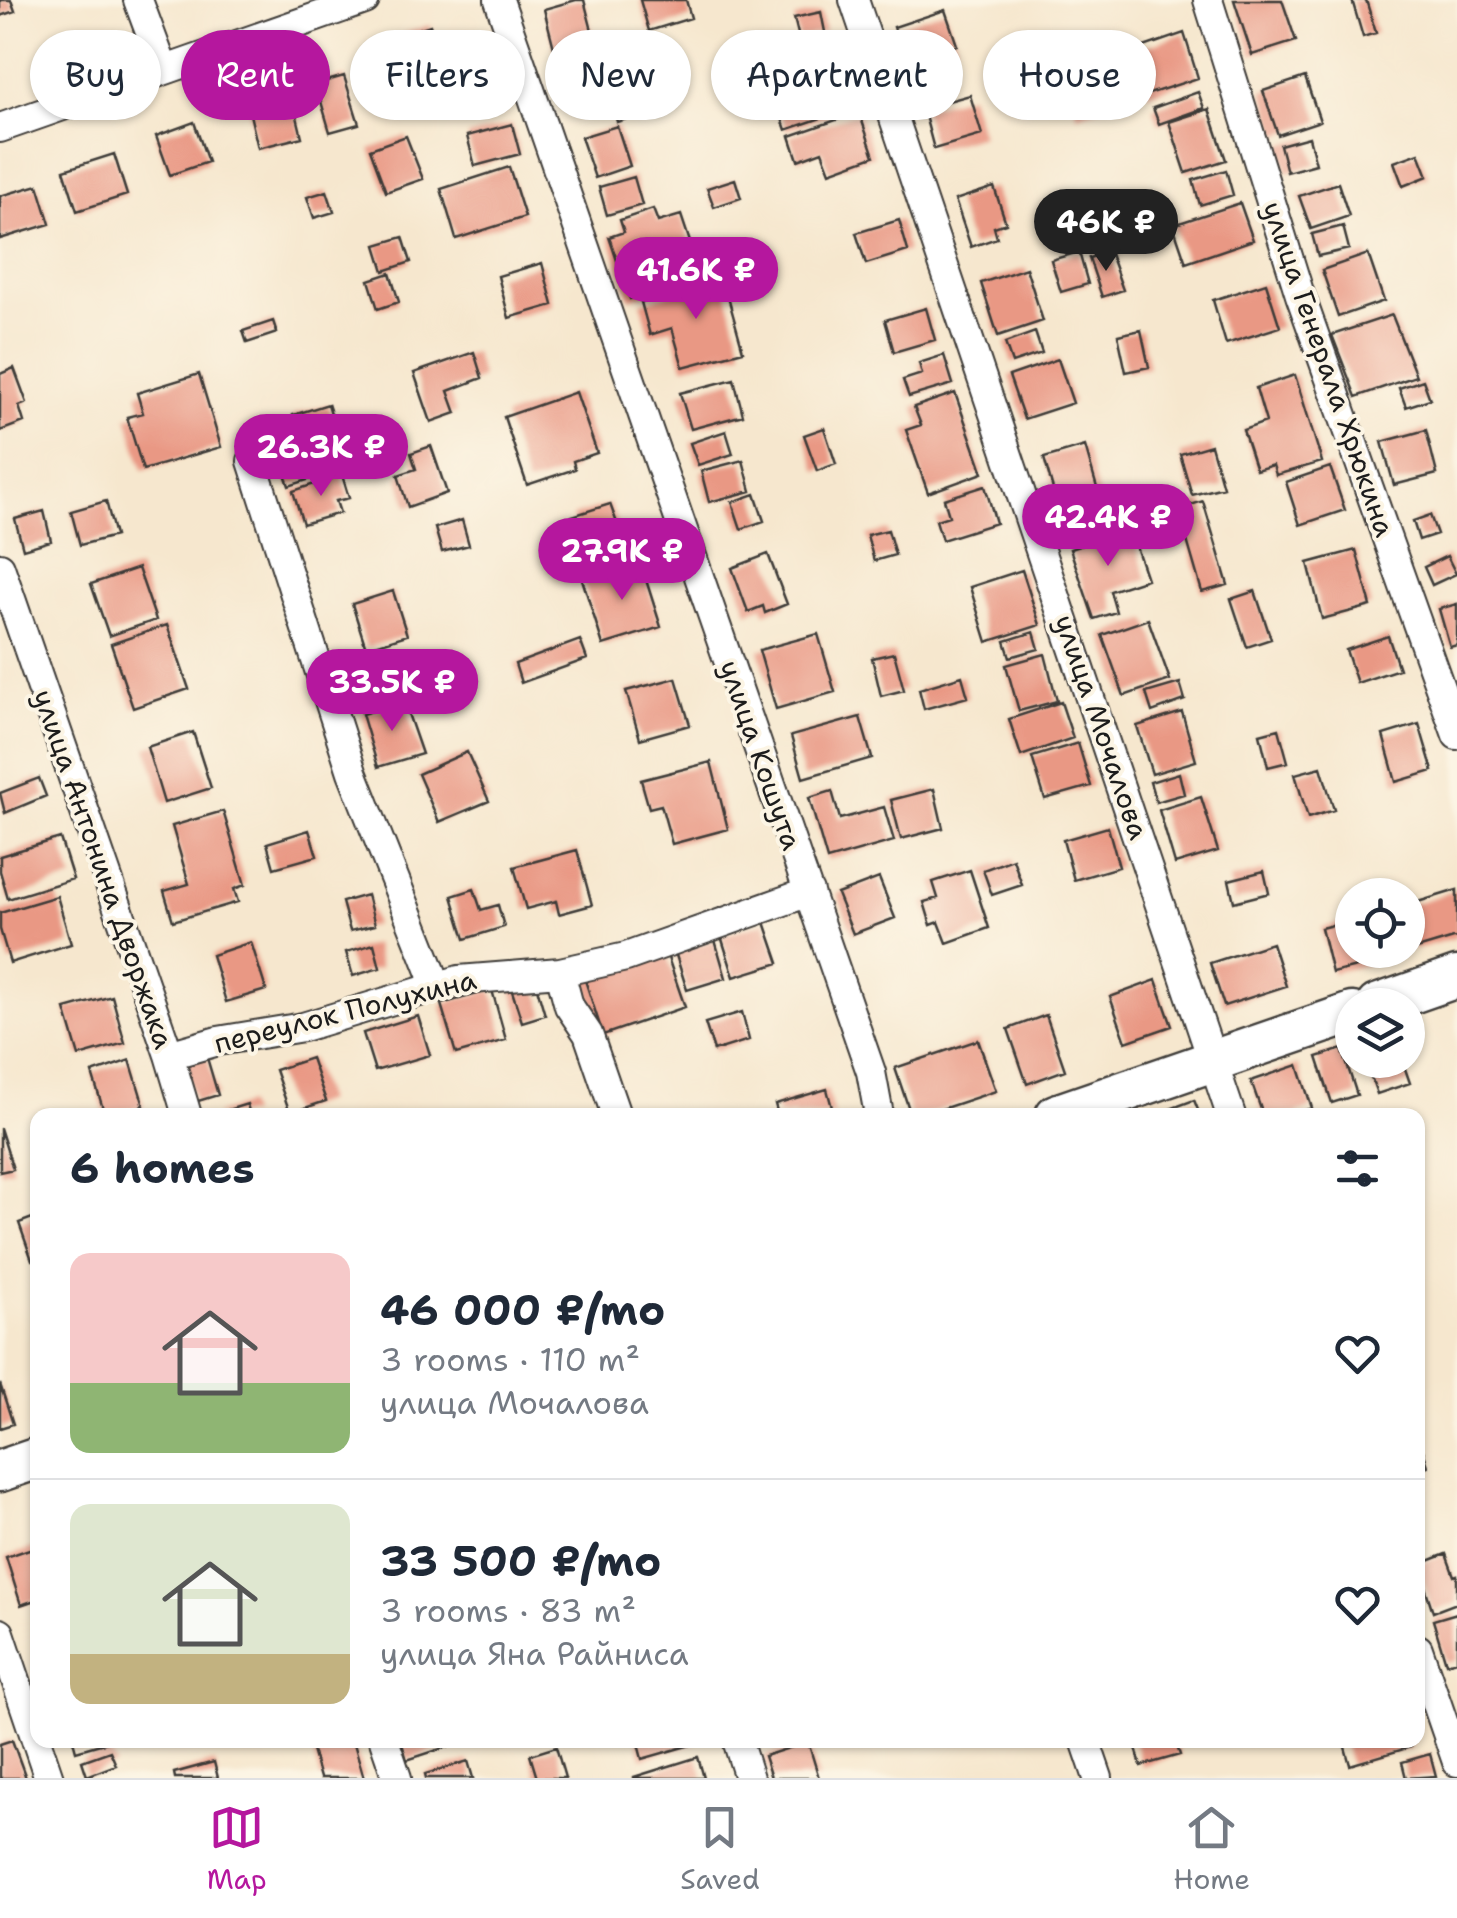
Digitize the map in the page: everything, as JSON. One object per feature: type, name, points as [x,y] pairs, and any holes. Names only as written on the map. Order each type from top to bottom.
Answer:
[{"type":"main road","points":[[1425,989],[1457,978]]},
{"type":"main road","points":[[1076,1108],[1335,1019]]},
{"type":"main road","points":[[0,1471],[30,1461]]},
{"type":"street","points":[[138,0],[164,70]]},
{"type":"street","points":[[0,128],[365,0]]},
{"type":"street","name":"улица Кошута","points":[[498,0],[871,1072],[878,1108]]},
{"type":"street","name":"улица Мочалова","points":[[854,0],[1182,960],[1229,1108]]},
{"type":"street","name":"улица Генерала Хрюкина","points":[[1208,0],[1300,295],[1457,734]]},
{"type":"street","points":[[252,461],[352,772],[437,986]]},
{"type":"street","name":"улица Антонина Дворжака","points":[[0,568],[184,1108]]},
{"type":"street","name":"переулок Полухина","points":[[169,1055],[218,1041],[303,1027],[437,986],[479,977],[560,972],[626,957],[809,892]]},
{"type":"street","points":[[560,972],[569,1006],[588,1034],[614,1108]]},
{"type":"street","points":[[0,1633],[30,1722]]},
{"type":"street","points":[[1425,1669],[1457,1762]]},
{"type":"street","points":[[39,1748],[49,1778]]},
{"type":"street","points":[[387,1748],[396,1778]]},
{"type":"street","points":[[740,1748],[749,1778]]},
{"type":"street","points":[[1088,1748],[1098,1778]]},
{"type":"building","points":[[0,0],[11,0],[15,11],[0,16]]},
{"type":"building","points":[[584,0],[592,30],[549,30],[544,9]]},
{"type":"building","points":[[640,0],[686,0],[691,18],[649,30]]},
{"type":"building","points":[[1234,0],[1282,0],[1296,41],[1252,55]]},
{"type":"building","points":[[1352,0],[1366,0],[1376,33],[1363,37]]},
{"type":"building","points":[[945,10],[952,30],[895,30],[894,27]]},
{"type":"building","points":[[821,12],[825,30],[797,30],[794,18]]},
{"type":"building","points":[[1184,33],[1198,78],[1156,92],[1156,43]]},
{"type":"building","points":[[344,76],[350,95],[350,120],[358,120],[359,124],[330,132],[326,120],[330,120],[330,80]]},
{"type":"building","points":[[1305,77],[1320,121],[1278,135],[1263,91]]},
{"type":"building","points":[[1198,92],[1204,108],[1159,124],[1156,107]]},
{"type":"building","points":[[970,95],[982,135],[934,149],[926,120],[963,120],[963,97]]},
{"type":"building","points":[[1209,109],[1226,160],[1186,173],[1169,122]]},
{"type":"building","points":[[251,120],[298,120],[302,137],[258,148]]},
{"type":"building","points":[[782,120],[815,120],[786,130]]},
{"type":"building","points":[[836,120],[862,120],[874,156],[830,172],[822,151],[798,160],[790,136]]},
{"type":"building","points":[[194,122],[208,162],[170,175],[156,136]]},
{"type":"building","points":[[512,124],[520,154],[475,166],[467,136]]},
{"type":"building","points":[[617,126],[630,166],[595,178],[581,137]]},
{"type":"building","points":[[406,136],[423,179],[386,192],[370,149]]},
{"type":"building","points":[[1309,137],[1316,164],[1287,172],[1280,145]]},
{"type":"building","points":[[1419,153],[1428,176],[1403,186],[1394,162]]},
{"type":"building","points":[[114,154],[127,195],[77,211],[64,170]]},
{"type":"building","points":[[509,167],[525,217],[456,239],[441,189]]},
{"type":"building","points":[[1226,170],[1233,195],[1200,205],[1193,180]]},
{"type":"building","points":[[634,177],[642,205],[607,215],[599,187]]},
{"type":"building","points":[[735,179],[741,198],[714,207],[707,188]]},
{"type":"building","points":[[1338,183],[1349,216],[1311,229],[1299,196]]},
{"type":"building","points":[[38,185],[50,224],[0,239],[0,196]]},
{"type":"building","points":[[994,187],[1006,223],[994,227],[997,238],[971,247],[955,200]]},
{"type":"building","points":[[327,191],[334,212],[314,218],[307,197]]},
{"type":"building","points":[[1240,203],[1253,240],[1186,263],[1173,225]]},
{"type":"building","points":[[653,209],[658,222],[681,215],[701,275],[630,299],[609,237],[624,232],[620,220]]},
{"type":"building","points":[[899,220],[908,251],[866,264],[856,233]]},
{"type":"building","points":[[1343,226],[1349,249],[1318,256],[1312,234]]},
{"type":"building","points":[[403,237],[411,262],[384,271],[376,245]]},
{"type":"building","points":[[1109,251],[1123,290],[1102,297],[1089,258]]},
{"type":"building","points":[[1079,252],[1088,284],[1061,292],[1051,260]]},
{"type":"building","points":[[1368,254],[1384,301],[1338,317],[1322,270]]},
{"type":"building","points":[[542,263],[553,305],[509,318],[498,276]]},
{"type":"building","points":[[1026,268],[1043,321],[998,336],[981,283]]},
{"type":"building","points":[[390,273],[399,302],[378,309],[369,280]]},
{"type":"building","points":[[723,279],[743,351],[683,367],[672,328],[650,335],[641,302]]},
{"type":"building","points":[[1266,283],[1280,327],[1226,344],[1213,300]]},
{"type":"building","points":[[926,308],[935,340],[894,352],[885,320]]},
{"type":"building","points":[[1392,315],[1416,376],[1356,397],[1332,335]]},
{"type":"building","points":[[273,321],[277,333],[247,343],[243,331]]},
{"type":"building","points":[[1141,330],[1149,367],[1126,372],[1118,335]]},
{"type":"building","points":[[1035,332],[1042,353],[1012,363],[1005,343]]},
{"type":"building","points":[[474,352],[482,378],[448,391],[456,413],[431,422],[414,373]]},
{"type":"building","points":[[944,355],[953,384],[909,397],[903,380],[922,374],[919,363]]},
{"type":"building","points":[[1058,359],[1073,403],[1024,419],[1009,376]]},
{"type":"building","points":[[14,368],[27,403],[19,406],[24,422],[0,431],[0,374]]},
{"type":"building","points":[[199,374],[221,447],[143,470],[127,417],[143,413],[137,393]]},
{"type":"building","points":[[1295,375],[1322,462],[1276,475],[1273,465],[1256,470],[1243,430],[1266,422],[1256,388]]},
{"type":"building","points":[[734,379],[743,415],[691,429],[680,393]]},
{"type":"building","points":[[1423,380],[1430,399],[1406,407],[1399,388]]},
{"type":"building","points":[[576,392],[597,453],[573,461],[575,469],[527,485],[504,417]]},
{"type":"building","points":[[955,393],[983,473],[928,493],[906,430],[921,425],[914,407]]},
{"type":"building","points":[[328,404],[348,467],[289,486],[273,436],[297,429],[293,415]]},
{"type":"building","points":[[824,428],[836,464],[817,471],[804,435]]},
{"type":"building","points":[[1426,430],[1437,474],[1394,485],[1382,442]]},
{"type":"building","points":[[726,431],[733,454],[698,465],[690,443]]},
{"type":"building","points":[[1211,445],[1223,487],[1192,495],[1180,454]]},
{"type":"building","points":[[431,446],[447,493],[408,507],[398,475],[416,469],[411,453]]},
{"type":"building","points":[[1085,446],[1099,495],[1058,507],[1044,458]]},
{"type":"building","points":[[743,460],[751,491],[709,502],[701,471]]},
{"type":"building","points":[[1330,467],[1345,510],[1300,525],[1286,482]]},
{"type":"building","points":[[342,475],[349,498],[336,501],[340,513],[303,524],[293,491]]},
{"type":"building","points":[[985,486],[996,523],[942,540],[936,520],[949,516],[944,499]]},
{"type":"building","points":[[755,494],[764,521],[741,529],[732,502]]},
{"type":"building","points":[[106,501],[115,536],[80,545],[71,511]]},
{"type":"building","points":[[1203,501],[1228,585],[1202,592],[1178,509]]},
{"type":"building","points":[[610,504],[617,523],[579,536],[572,516]]},
{"type":"building","points":[[44,511],[51,541],[23,549],[15,519]]},
{"type":"building","points":[[1430,515],[1437,534],[1419,540],[1413,521]]},
{"type":"building","points":[[462,520],[469,545],[442,552],[435,528]]},
{"type":"building","points":[[1130,529],[1147,579],[1110,591],[1116,612],[1094,619],[1070,549]]},
{"type":"building","points":[[888,530],[895,555],[874,561],[867,535]]},
{"type":"building","points":[[1356,550],[1371,606],[1322,619],[1308,563]]},
{"type":"building","points":[[768,554],[787,604],[765,613],[763,606],[748,612],[732,568]]},
{"type":"building","points":[[1447,556],[1456,574],[1432,585],[1424,567]]},
{"type":"building","points":[[640,561],[661,627],[603,645],[582,579]]},
{"type":"building","points":[[138,568],[156,620],[109,636],[91,584]]},
{"type":"building","points":[[1022,570],[1040,625],[987,642],[970,587]]},
{"type":"building","points":[[393,591],[407,635],[366,648],[352,604]]},
{"type":"building","points":[[1255,591],[1271,639],[1247,647],[1231,599]]},
{"type":"building","points":[[1457,604],[1457,645],[1450,647],[1439,609]]},
{"type":"building","points":[[1148,619],[1170,680],[1124,696],[1102,635]]},
{"type":"building","points":[[167,625],[189,689],[133,708],[111,644]]},
{"type":"building","points":[[1034,632],[1039,649],[1010,657],[1005,641]]},
{"type":"building","points":[[818,634],[835,692],[776,709],[759,650]]},
{"type":"building","points":[[1388,636],[1399,669],[1357,683],[1346,650]]},
{"type":"building","points":[[580,640],[587,659],[521,683],[515,664]]},
{"type":"building","points":[[894,653],[904,690],[881,696],[872,658]]},
{"type":"building","points":[[1045,654],[1057,701],[1019,711],[1006,665]]},
{"type":"building","points":[[962,676],[968,697],[924,709],[919,689]]},
{"type":"building","points":[[676,678],[690,725],[640,739],[626,691]]},
{"type":"building","points":[[1180,683],[1185,700],[1152,712],[1146,693]]},
{"type":"building","points":[[404,702],[422,754],[378,767],[362,714]]},
{"type":"building","points":[[1061,702],[1073,738],[1021,756],[1009,719]]},
{"type":"building","points":[[1182,712],[1196,761],[1152,774],[1137,726]]},
{"type":"building","points":[[860,717],[872,758],[803,778],[791,736]]},
{"type":"building","points":[[1419,724],[1433,771],[1396,782],[1383,735]]},
{"type":"building","points":[[1279,729],[1288,762],[1268,767],[1260,734]]},
{"type":"building","points":[[193,732],[211,788],[164,803],[147,747]]},
{"type":"building","points":[[1078,743],[1091,786],[1045,799],[1032,757]]},
{"type":"building","points":[[467,752],[489,801],[439,822],[418,774]]},
{"type":"building","points":[[711,762],[728,829],[672,844],[661,805],[649,808],[641,780]]},
{"type":"building","points":[[1321,767],[1334,810],[1308,818],[1295,774]]},
{"type":"building","points":[[1179,773],[1184,794],[1156,802],[1150,782]]},
{"type":"building","points":[[39,778],[46,796],[5,813],[0,793]]},
{"type":"building","points":[[934,789],[943,828],[901,839],[891,800]]},
{"type":"building","points":[[832,791],[840,819],[884,807],[894,841],[827,860],[809,798]]},
{"type":"building","points":[[1201,797],[1218,851],[1175,864],[1159,810]]},
{"type":"building","points":[[223,811],[245,885],[234,889],[238,902],[173,921],[164,891],[189,884],[172,826]]},
{"type":"building","points":[[1108,827],[1119,867],[1074,880],[1063,840]]},
{"type":"building","points":[[309,830],[317,856],[274,868],[267,843]]},
{"type":"building","points":[[60,838],[73,879],[8,899],[0,856]]},
{"type":"building","points":[[577,850],[592,905],[559,914],[556,901],[526,909],[514,867]]},
{"type":"building","points":[[1013,859],[1022,885],[992,895],[983,870]]},
{"type":"building","points":[[970,870],[989,928],[947,943],[939,922],[931,925],[924,902],[938,898],[933,882]]},
{"type":"building","points":[[1264,871],[1269,893],[1234,902],[1229,880]]},
{"type":"building","points":[[879,878],[895,918],[853,934],[837,894]]},
{"type":"building","points":[[474,889],[481,910],[498,905],[504,927],[465,939],[452,896]]},
{"type":"building","points":[[1457,890],[1457,937],[1425,947],[1425,900]]},
{"type":"building","points":[[367,895],[375,925],[350,931],[342,902]]},
{"type":"building","points":[[57,896],[71,944],[10,963],[0,929],[0,913]]},
{"type":"building","points":[[765,922],[779,963],[734,977],[721,936]]},
{"type":"building","points":[[1335,924],[1335,968],[1352,968],[1332,973],[1321,928]]},
{"type":"building","points":[[715,940],[726,978],[687,990],[675,952]]},
{"type":"building","points":[[251,942],[266,990],[226,1002],[212,955]]},
{"type":"building","points":[[1272,943],[1286,986],[1224,1006],[1210,963]]},
{"type":"building","points":[[374,944],[380,968],[353,976],[346,952]]},
{"type":"building","points":[[666,952],[685,1007],[603,1035],[585,980]]},
{"type":"building","points":[[1156,980],[1172,1026],[1126,1042],[1110,997]]},
{"type":"building","points":[[535,981],[545,1015],[522,1022],[511,988]]},
{"type":"building","points":[[492,990],[506,1040],[456,1054],[441,1004]]},
{"type":"building","points":[[112,996],[125,1043],[79,1056],[65,1009]]},
{"type":"building","points":[[742,1012],[749,1040],[714,1051],[705,1023]]},
{"type":"building","points":[[1046,1015],[1065,1070],[1027,1084],[1008,1029]]},
{"type":"building","points":[[418,1016],[430,1055],[375,1071],[363,1033]]},
{"type":"building","points":[[978,1040],[996,1091],[945,1108],[909,1108],[895,1068]]},
{"type":"building","points":[[205,1051],[218,1095],[195,1102],[182,1058]]},
{"type":"building","points":[[1335,1051],[1335,1078],[1351,1078],[1357,1095],[1332,1103],[1317,1057]]},
{"type":"building","points":[[311,1058],[326,1101],[305,1108],[288,1108],[275,1070]]},
{"type":"building","points":[[130,1060],[144,1106],[103,1108],[92,1073]]},
{"type":"building","points":[[1298,1065],[1312,1108],[1261,1108],[1251,1081]]},
{"type":"building","points":[[1371,1078],[1408,1078],[1410,1083],[1377,1094]]},
{"type":"building","points":[[827,1089],[832,1108],[776,1108],[775,1104]]},
{"type":"building","points":[[1194,1100],[1197,1108],[1173,1108]]},
{"type":"building","points":[[0,1128],[13,1169],[0,1172]]},
{"type":"building","points":[[30,1219],[30,1254],[19,1223]]},
{"type":"building","points":[[0,1384],[13,1424],[0,1428]]},
{"type":"building","points":[[30,1549],[30,1602],[21,1605],[6,1557]]},
{"type":"building","points":[[1446,1554],[1454,1576],[1457,1575],[1457,1603],[1433,1612],[1425,1587],[1425,1562]]},
{"type":"building","points":[[1457,1613],[1457,1660],[1446,1663],[1433,1620]]},
{"type":"building","points":[[12,1740],[26,1778],[0,1778],[0,1744]]},
{"type":"building","points":[[311,1748],[355,1748],[364,1778],[320,1778]]},
{"type":"building","points":[[403,1748],[444,1748],[407,1760]]},
{"type":"building","points":[[556,1748],[565,1778],[537,1778],[530,1755]]},
{"type":"building","points":[[639,1748],[680,1748],[642,1759]]},
{"type":"building","points":[[789,1748],[810,1748],[819,1778],[771,1778],[764,1756]]},
{"type":"building","points":[[1136,1748],[1178,1748],[1180,1755],[1141,1766]]},
{"type":"building","points":[[1345,1748],[1408,1748],[1350,1765]]},
{"type":"building","points":[[110,1751],[116,1765],[87,1776],[82,1761]]},
{"type":"building","points":[[1430,1754],[1436,1776],[1406,1778],[1402,1762]]},
{"type":"building","points":[[698,1757],[704,1778],[634,1778],[634,1777]]},
{"type":"building","points":[[468,1761],[473,1778],[426,1778],[425,1774]]},
{"type":"building","points":[[214,1762],[218,1778],[175,1778],[174,1773]]}]
